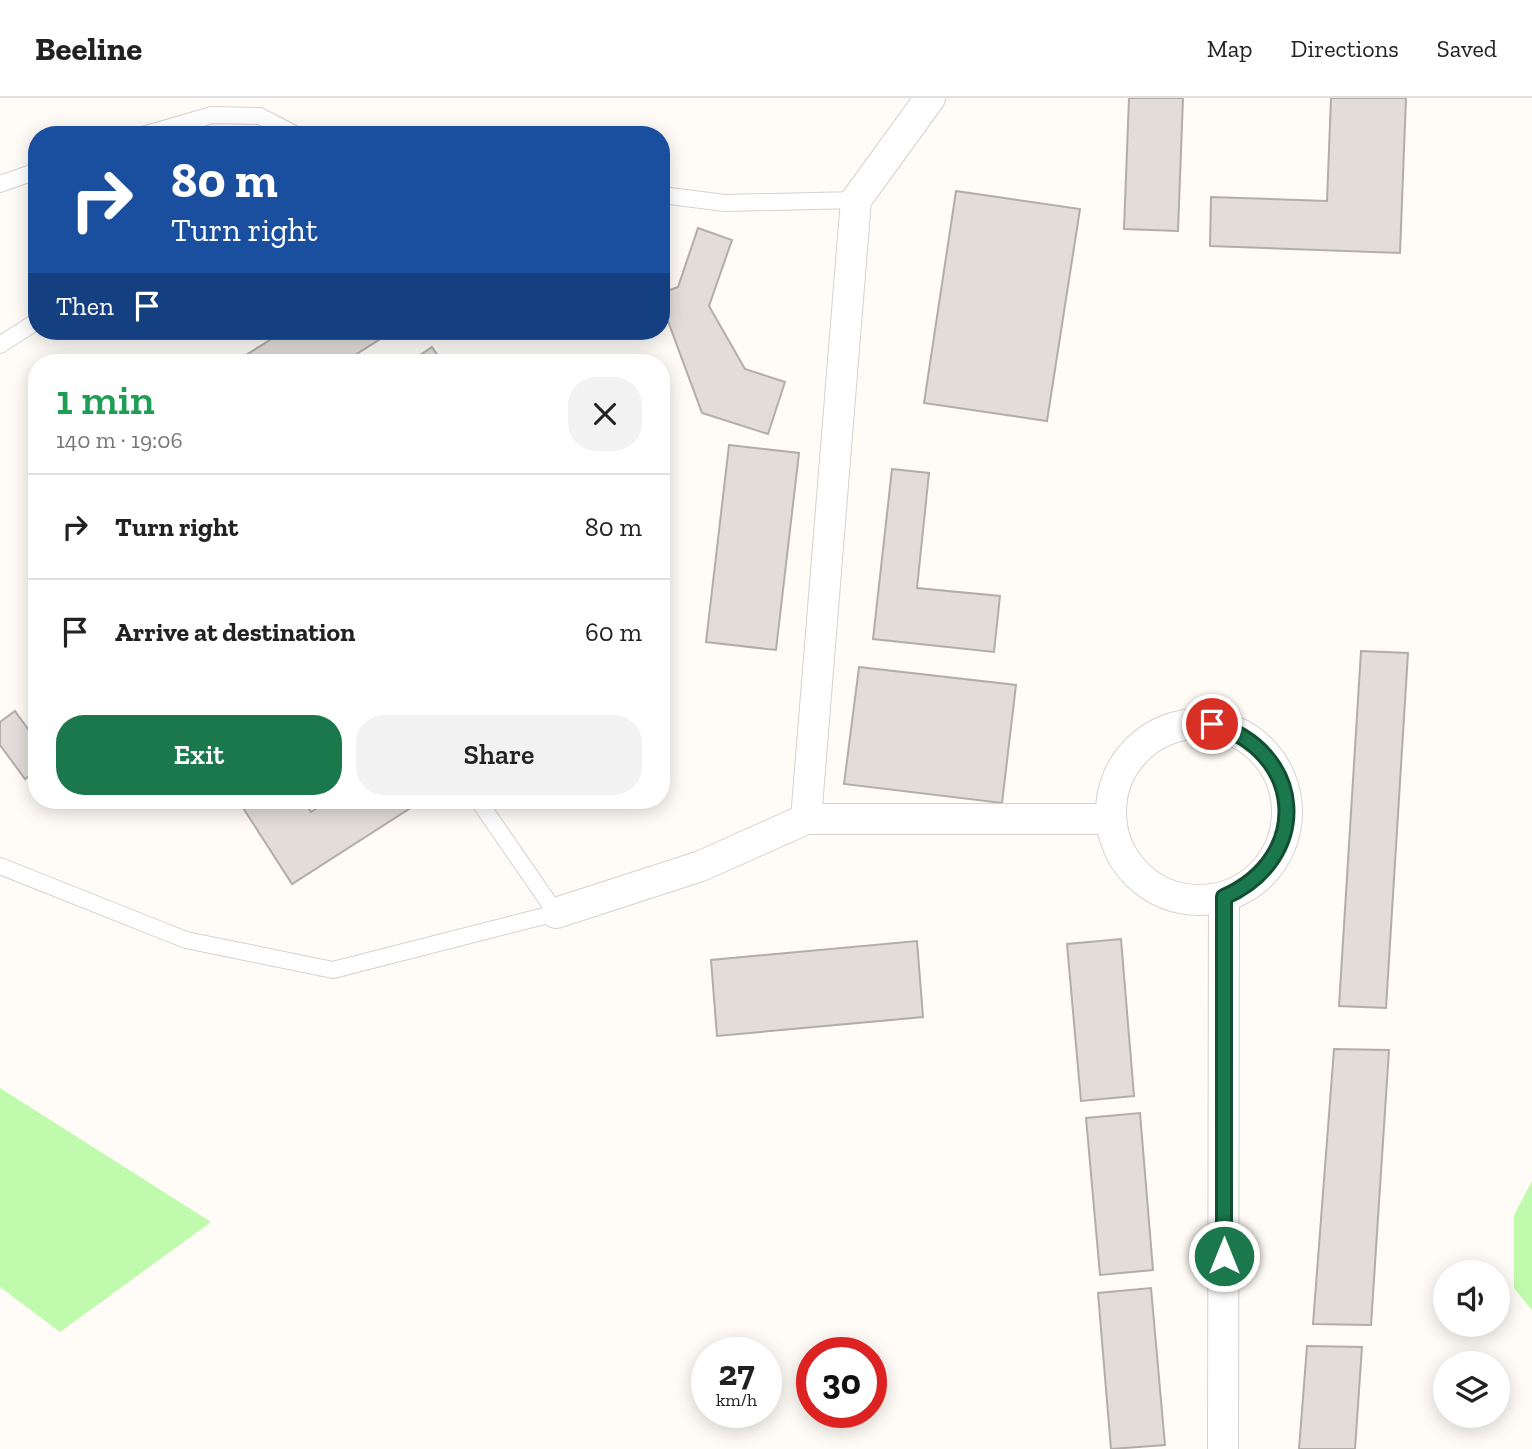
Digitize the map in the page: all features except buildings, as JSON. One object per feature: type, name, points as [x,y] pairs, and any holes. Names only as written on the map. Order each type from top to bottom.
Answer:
[{"type":"street","points":[[806,819],[856,200],[930,98]]},
{"type":"street","points":[[1192,724],[1212,724],[1248,739],[1264,752],[1283,786],[1286,825],[1281,844],[1259,877],[1224,897],[1185,900],[1149,885],[1122,856],[1110,819],[1111,799],[1121,771],[1139,747],[1155,735],[1192,724]]},
{"type":"street","points":[[556,913],[701,866],[806,819],[1110,819]]},
{"type":"street","points":[[1223,1449],[1224,897]]},
{"type":"lane","points":[[174,126],[212,115],[260,117],[278,126]]},
{"type":"lane","points":[[0,184],[28,174]]},
{"type":"lane","points":[[670,196],[725,203],[856,200]]},
{"type":"lane","points":[[0,345],[28,327]]},
{"type":"lane","points":[[0,866],[186,940],[333,970],[556,913],[484,809]]},
{"type":"green space","points":[[0,1088],[211,1222],[60,1332],[0,1287]]},
{"type":"green space","points":[[1532,1181],[1532,1310],[1514,1288],[1514,1215]]},
{"type":"route","points":[[1212,724],[1248,739],[1264,752],[1283,786],[1287,805],[1281,844],[1271,862],[1259,877],[1243,889],[1224,897],[1224,1256]]}]
